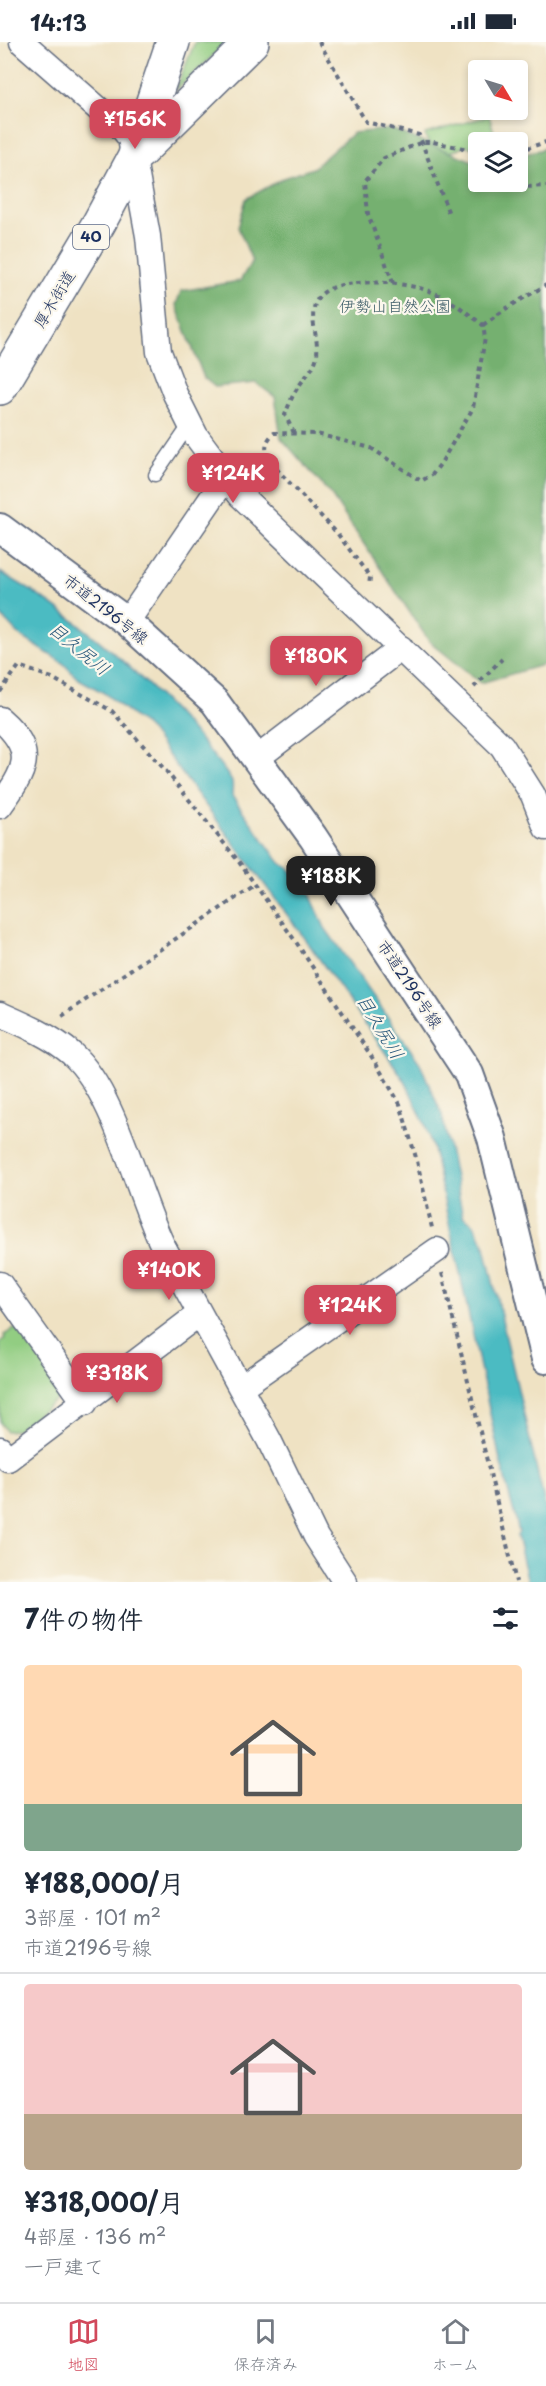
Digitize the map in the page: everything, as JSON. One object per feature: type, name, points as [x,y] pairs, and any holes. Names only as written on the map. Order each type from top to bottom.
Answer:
[{"type":"main road","name":"厚木街道","points":[[0,388],[99,223],[139,136],[173,42]]},
{"type":"main road","name":"40","points":[[139,136],[252,42]]},
{"type":"street","points":[[34,45],[102,112],[139,136],[159,352],[175,394],[196,436],[240,495],[502,746],[533,795],[546,828]]},
{"type":"street","points":[[127,622],[226,477]]},
{"type":"street","name":"市道2196号線","points":[[0,528],[127,622],[215,702],[319,847],[469,1074],[492,1138],[546,1359]]},
{"type":"street","points":[[256,759],[401,648]]},
{"type":"street","points":[[0,719],[18,740],[25,757],[23,772],[0,806]]},
{"type":"street","points":[[0,1014],[39,1032],[71,1054],[92,1079],[112,1118],[149,1217],[199,1314],[269,1440],[316,1537],[345,1582]]},
{"type":"street","points":[[241,1387],[437,1250]]},
{"type":"street","points":[[0,1284],[12,1319],[85,1403]]},
{"type":"street","points":[[0,1449],[8,1459],[85,1403],[199,1314]]},
{"type":"lane","points":[[155,475],[190,424]]},
{"type":"path","points":[[319,42],[366,122],[416,133],[422,142],[449,214]]},
{"type":"path","points":[[393,283],[368,214],[365,181],[384,158],[422,142],[468,149]]},
{"type":"path","points":[[528,148],[546,142]]},
{"type":"path","points":[[528,187],[546,186]]},
{"type":"path","points":[[294,433],[285,415],[297,387],[314,368],[317,343],[312,311],[320,296],[330,288],[344,283],[393,283],[428,290],[451,301],[483,325],[485,338],[473,408],[441,463],[432,475],[422,481],[371,448],[317,434],[274,433],[268,439],[265,448],[269,461],[337,533],[370,577],[369,588]]},
{"type":"path","points":[[483,325],[546,285]]},
{"type":"path","points":[[467,694],[502,659]]},
{"type":"path","points":[[0,692],[19,666],[52,678],[112,711],[166,771],[255,885],[375,1062],[400,1104],[417,1161],[516,1582]]},
{"type":"path","points":[[39,1032],[255,885]]},
{"type":"green space","points":[[195,42],[228,42],[175,91]]},
{"type":"green space","points":[[475,120],[490,120],[494,132],[468,132],[468,146],[447,153],[433,146],[425,134]]},
{"type":"green space","name":"伊勢山自然公園","points":[[391,129],[468,159],[468,192],[528,192],[528,153],[546,148],[546,664],[481,683],[429,641],[331,495],[281,438],[275,397],[256,383],[215,387],[204,378],[176,305],[181,291],[240,281],[252,261],[238,227],[246,199],[284,178],[313,168],[353,133]]},
{"type":"green space","points":[[14,1329],[25,1331],[60,1384],[59,1398],[17,1430],[6,1431],[0,1422],[0,1342],[5,1338],[4,1335]]},
{"type":"water","name":"目久尻川","points":[[0,572],[54,606],[105,645],[152,688],[216,758],[232,784],[232,796],[280,863],[289,868],[310,894],[325,928],[420,1063],[442,1115],[463,1216],[473,1223],[484,1243],[546,1509],[546,1582],[528,1582],[517,1536],[519,1532],[500,1460],[433,1149],[406,1083],[306,940],[148,728],[104,693],[77,678],[63,663],[19,635],[0,615]]}]
